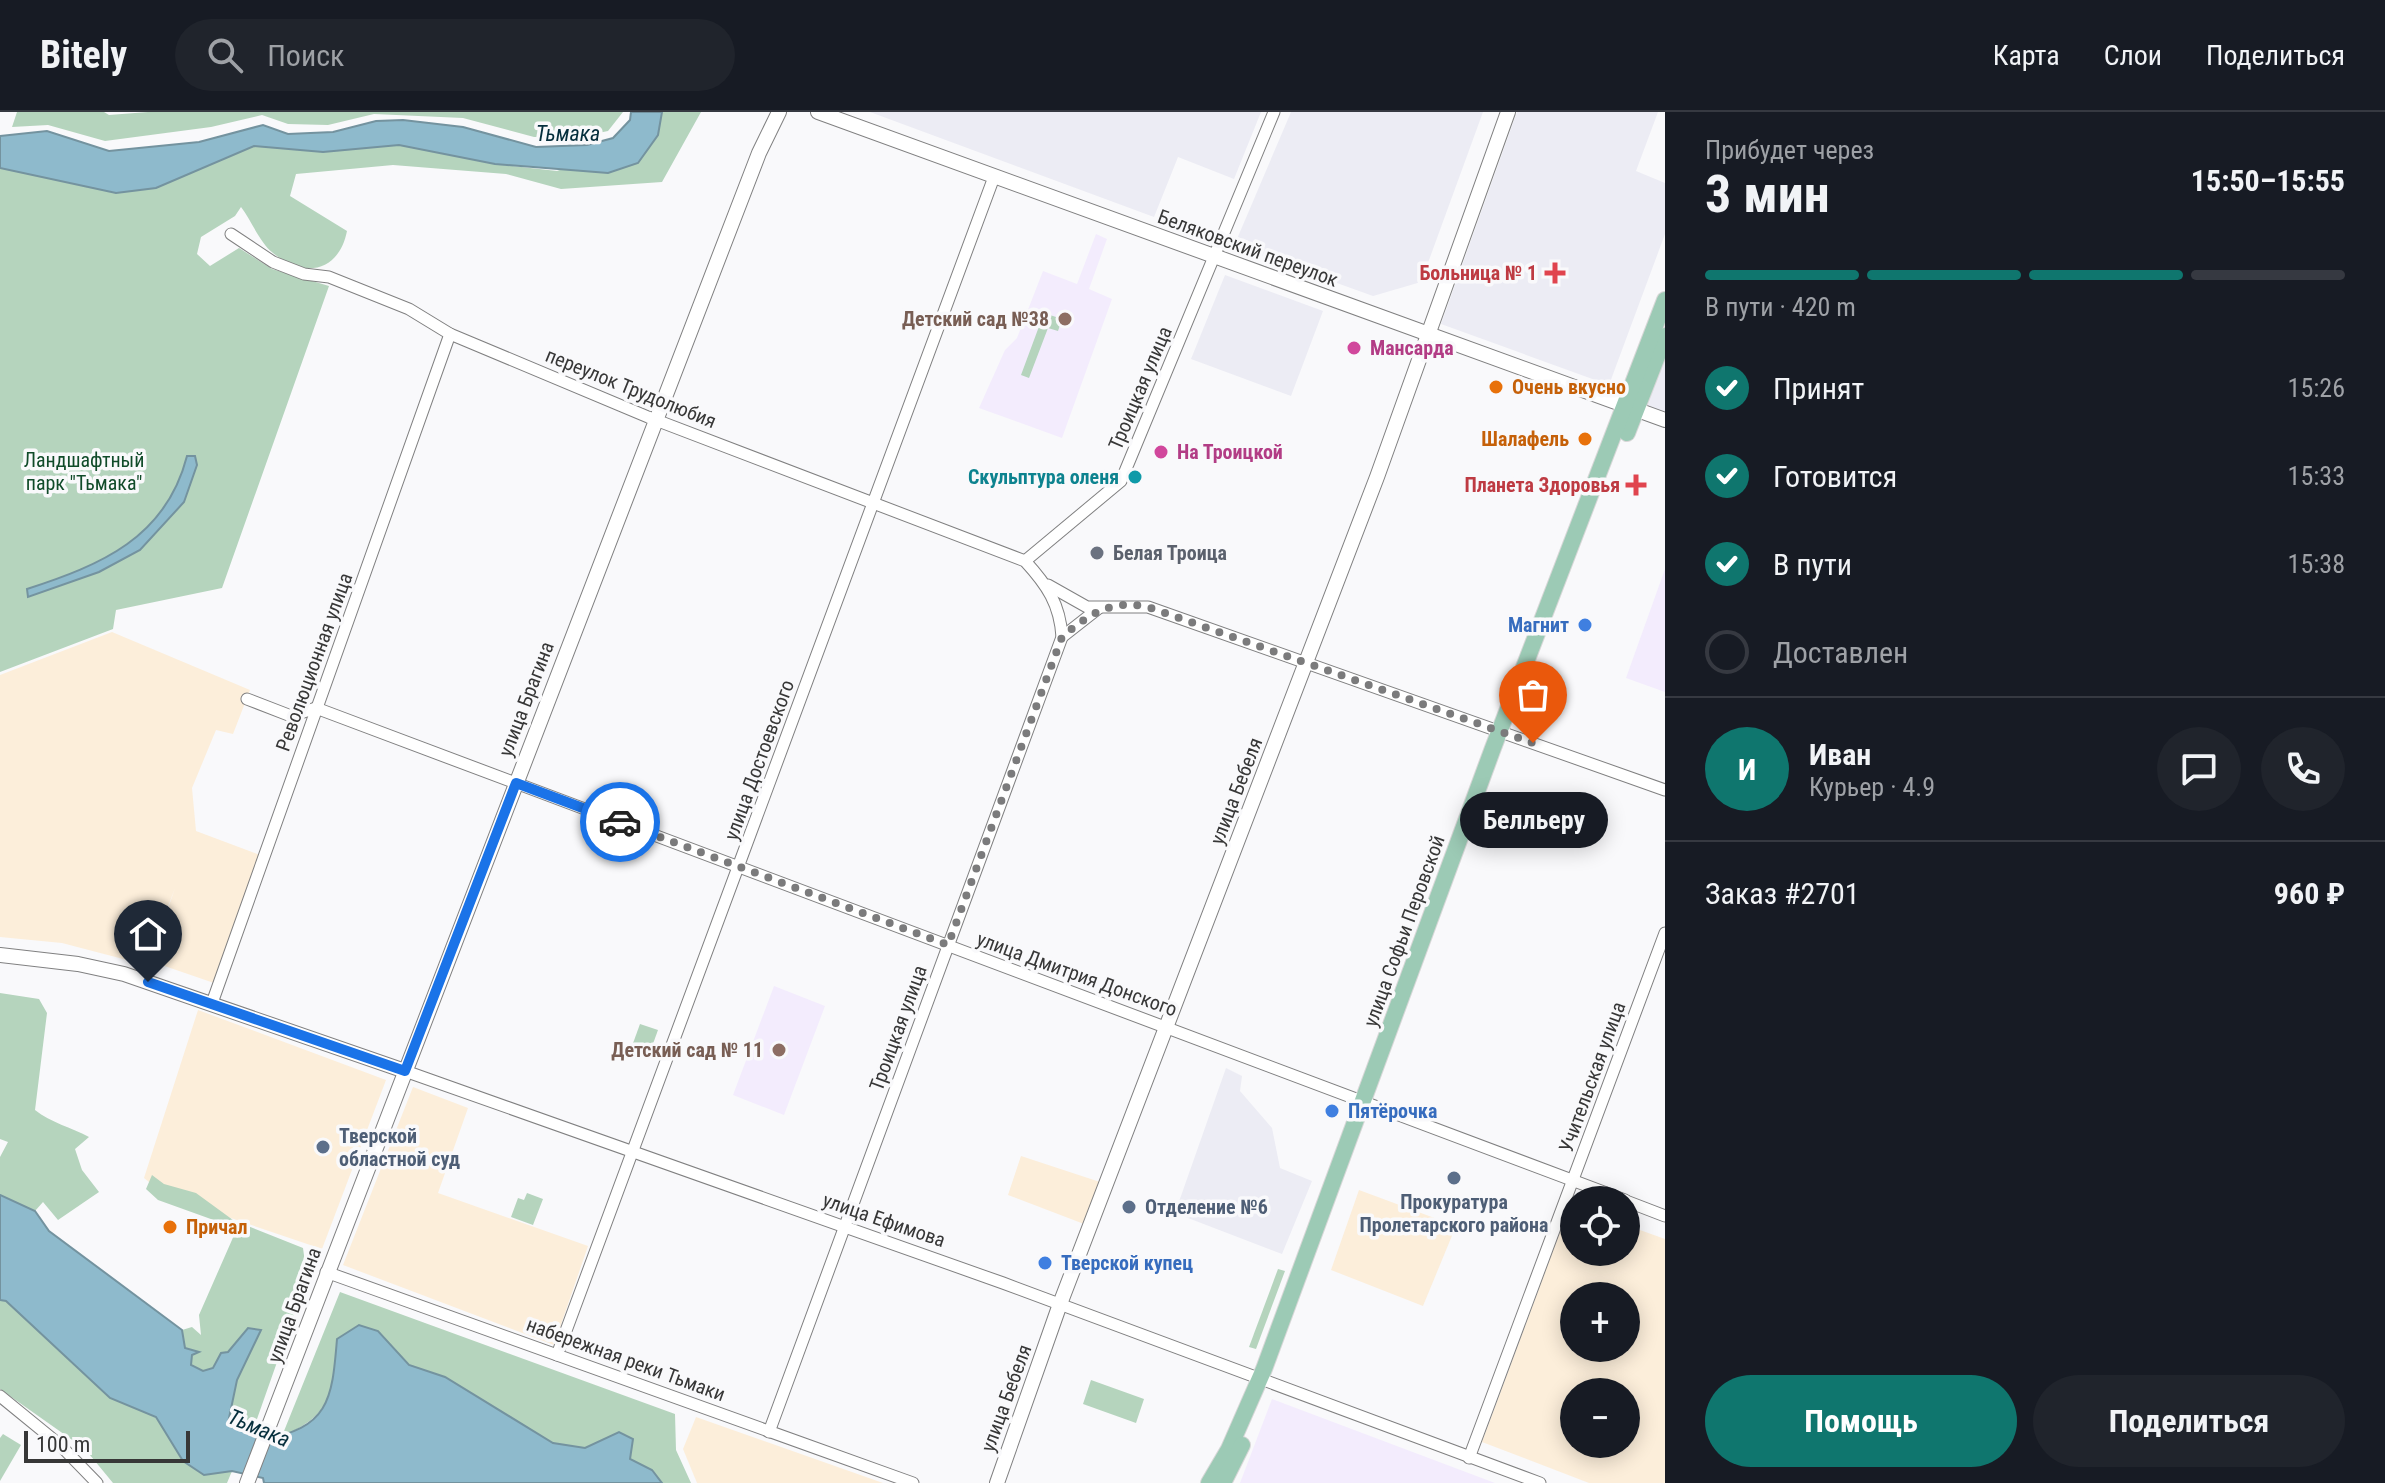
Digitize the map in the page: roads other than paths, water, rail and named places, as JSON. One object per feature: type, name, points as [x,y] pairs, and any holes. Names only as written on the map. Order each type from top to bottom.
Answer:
[{"type":"main road","name":"улица Софьи Перовской","points":[[1225,1480],[1369,1103],[1505,732],[1631,408],[1665,300]]},
{"type":"main road","name":"улица Софьи Перовской","points":[[1631,408],[1665,336]]},
{"type":"main road","name":"улица Софьи Перовской","points":[[1209,1483],[1264,1380]]},
{"type":"street","name":"улица Брагина","points":[[247,1483],[759,153],[779,112]]},
{"type":"street","name":"Беляковский переулок","points":[[818,112],[1665,420]]},
{"type":"street","name":"Троицкая улица","points":[[1025,561],[1121,481],[1274,112]]},
{"type":"street","name":"улица Бебеля","points":[[997,1483],[1060,1304],[1307,664],[1429,336],[1508,112]]},
{"type":"street","name":"улица Достоевского","points":[[557,1355],[994,177]]},
{"type":"street","name":"переулок Трудолюбия","points":[[231,234],[273,262],[304,274],[329,277],[409,309],[450,334],[656,420],[1025,561]]},
{"type":"street","name":"Революционная улица","points":[[212,1003],[450,334]]},
{"type":"street","points":[[1025,561],[1046,584],[1079,605],[1099,608],[1136,604],[1148,607],[1665,790]]},
{"type":"street","points":[[1046,584],[1058,608],[1062,637]]},
{"type":"street","points":[[1062,637],[1099,608]]},
{"type":"street","name":"Троицкая улица","points":[[769,1432],[1062,637]]},
{"type":"street","name":"улица Дмитрия Донского","points":[[247,699],[291,716],[316,708],[1589,1186]]},
{"type":"street","name":"Учительская улица","points":[[1469,1458],[1665,933]]},
{"type":"street","points":[[0,955],[93,967],[212,1003]]},
{"type":"street","name":"улица Ефимова","points":[[212,1003],[1060,1304],[1540,1483]]},
{"type":"street","name":"улица Дмитрия Донского","points":[[1640,1206],[1665,1216]]},
{"type":"street","name":"набережная реки Тьмаки","points":[[326,1272],[913,1483]]},
{"type":"street","points":[[0,1396],[29,1417],[97,1483]]},
{"type":"water","points":[[631,112],[662,112],[658,135],[638,163],[608,173],[495,164],[399,145],[323,152],[254,146],[156,188],[116,193],[0,168],[0,136],[47,131],[109,151],[199,142],[263,125],[288,134],[333,132],[376,121],[403,120],[463,127],[536,147],[587,145],[613,138],[630,120]]},
{"type":"water","points":[[187,456],[195,456],[197,465],[184,502],[140,550],[99,572],[28,597],[27,589],[105,558],[147,528],[164,508]]},
{"type":"water","points":[[0,1195],[35,1211],[49,1231],[182,1330],[185,1348],[199,1352],[192,1355],[191,1365],[203,1371],[213,1368],[221,1353],[228,1352],[248,1328],[261,1330],[237,1380],[228,1423],[261,1440],[284,1435],[314,1419],[329,1395],[337,1339],[359,1325],[378,1331],[409,1365],[445,1377],[553,1443],[585,1448],[619,1432],[633,1439],[630,1459],[652,1470],[662,1483],[264,1483],[263,1478],[232,1471],[204,1475],[183,1461],[156,1417],[110,1398],[6,1301],[0,1300]]},
{"type":"place","name":"Больница № 1","points":[[1555,273]]},
{"type":"place","name":"Детский сад №38","points":[[1065,319]]},
{"type":"place","name":"Мансарда","points":[[1354,348]]},
{"type":"place","name":"Очень вкусно","points":[[1496,387]]},
{"type":"place","name":"Шалафель","points":[[1585,439]]},
{"type":"place","name":"На Троицкой","points":[[1161,452]]},
{"type":"place","name":"Скульптура оленя","points":[[1135,477]]},
{"type":"place","name":"Планета Здоровья","points":[[1636,485]]},
{"type":"place","name":"Белая Троица","points":[[1097,553]]},
{"type":"place","name":"Магнит","points":[[1585,625]]},
{"type":"place","name":"Белльеру","points":[[1533,743]]},
{"type":"place","name":"Детский сад № 11","points":[[779,1050]]},
{"type":"place","name":"Пятёрочка","points":[[1332,1111]]},
{"type":"place","name":"Тверской областной суд","points":[[323,1147]]},
{"type":"place","name":"Прокуратура Пролетарского района","points":[[1454,1178]]},
{"type":"place","name":"Отделение №6","points":[[1129,1207]]},
{"type":"place","name":"Причал","points":[[170,1227]]},
{"type":"place","name":"Тверской купец","points":[[1045,1263]]},
{"type":"water label","name":"Тьмака","points":[[568,133]]},
{"type":"water label","name":"Тьмака","points":[[259,1428]]},
{"type":"park label","name":"Ландшафтный парк \"Тьмака\"","points":[[84,472]]}]
